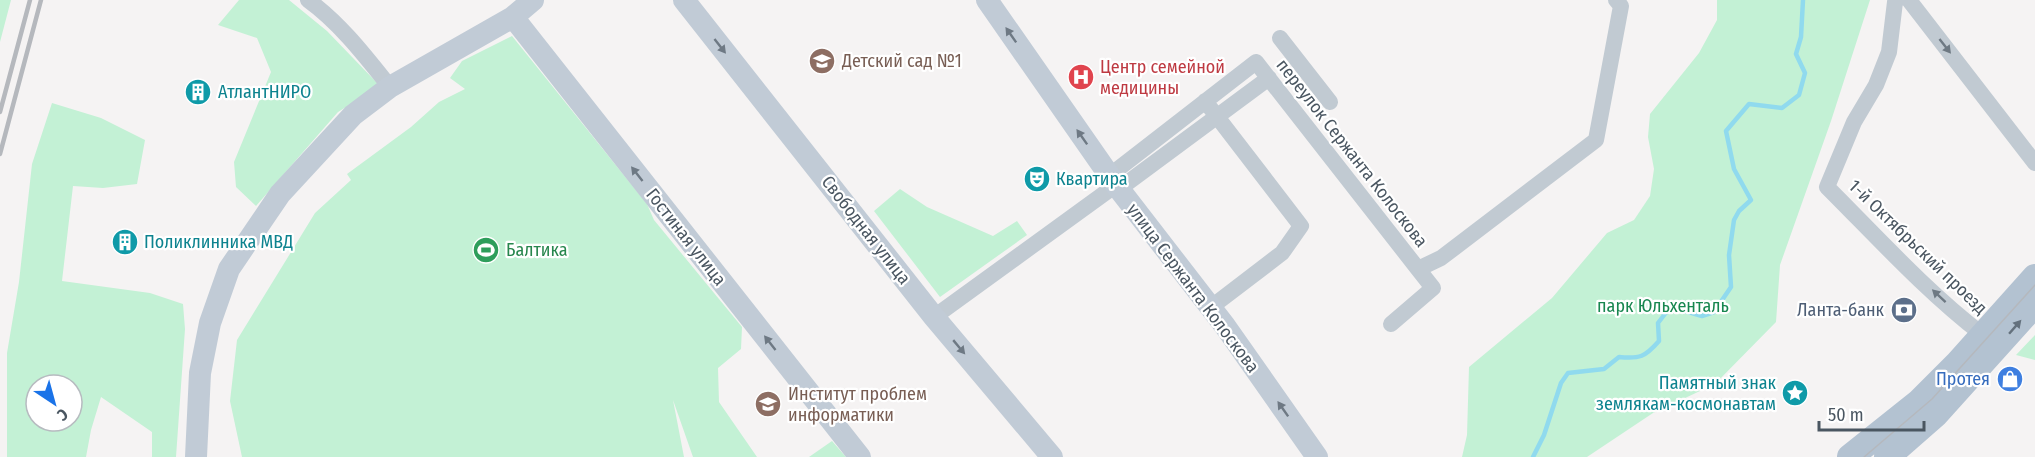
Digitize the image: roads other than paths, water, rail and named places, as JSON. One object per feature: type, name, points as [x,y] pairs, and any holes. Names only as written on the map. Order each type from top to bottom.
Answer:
[{"type":"main road","points":[[1850,457],[1919,402],[2035,277]]},
{"type":"main road","points":[[1887,457],[1935,415],[2035,304]]},
{"type":"street","points":[[308,0],[329,17],[390,87]]},
{"type":"street","points":[[196,457],[200,373],[210,323],[229,269],[280,194],[353,115],[390,87],[513,17],[533,0]]},
{"type":"street","name":"Свободная улица","points":[[684,0],[934,317],[1052,457]]},
{"type":"street","name":"улица Сержанта Колоскова","points":[[987,0],[1115,183],[1210,308],[1317,457]]},
{"type":"street","name":"переулок Сержанта Колоскова","points":[[1115,183],[1205,101],[1256,62],[1418,269],[1441,258],[1596,140],[1620,6],[1616,0]]},
{"type":"street","name":"1-й Октябрьский проезд","points":[[1897,0],[1889,52],[1876,85],[1854,122],[1827,187],[1967,323],[1983,335]]},
{"type":"street","points":[[1909,0],[2035,163]]},
{"type":"street","name":"Гостиная улица","points":[[513,17],[860,457]]},
{"type":"street","points":[[1280,38],[1329,102]]},
{"type":"street","points":[[934,317],[1115,183],[1217,117],[1269,78]]},
{"type":"street","points":[[1205,101],[1300,226],[1282,253],[1210,308]]},
{"type":"street","points":[[1391,324],[1433,288],[1418,269]]},
{"type":"waterway","points":[[1533,457],[1544,435],[1561,383],[1568,373],[1604,369],[1619,357],[1632,358],[1646,354],[1659,341],[1658,323],[1668,310],[1685,311],[1702,316],[1714,312],[1731,287],[1729,255],[1734,220],[1739,211],[1751,200],[1734,169],[1726,131],[1749,104],[1782,108],[1799,95],[1805,73],[1796,54],[1801,37],[1803,0]]},
{"type":"tram line","points":[[1864,457],[1932,399],[2035,285]]},
{"type":"railway","points":[[0,112],[30,0]]},
{"type":"railway","points":[[0,154],[41,0]]},
{"type":"place","name":"Детский сад №1","points":[[822,61]]},
{"type":"place","name":"Центр семейной медицины","points":[[1081,77]]},
{"type":"place","name":"АтлантНИРО","points":[[198,92]]},
{"type":"place","name":"Квартира","points":[[1037,179]]},
{"type":"place","name":"Поликлинника МВД","points":[[125,242]]},
{"type":"place","name":"Балтика","points":[[486,250]]},
{"type":"place","name":"Ланта-банк","points":[[1904,310]]},
{"type":"place","name":"Протея","points":[[2010,379]]},
{"type":"place","name":"Памятный знак землякам-космонавтам","points":[[1795,393]]},
{"type":"place","name":"Институт проблем информатики","points":[[768,404]]},
{"type":"park label","name":"парк Юльхенталь","points":[[1663,306]]}]
